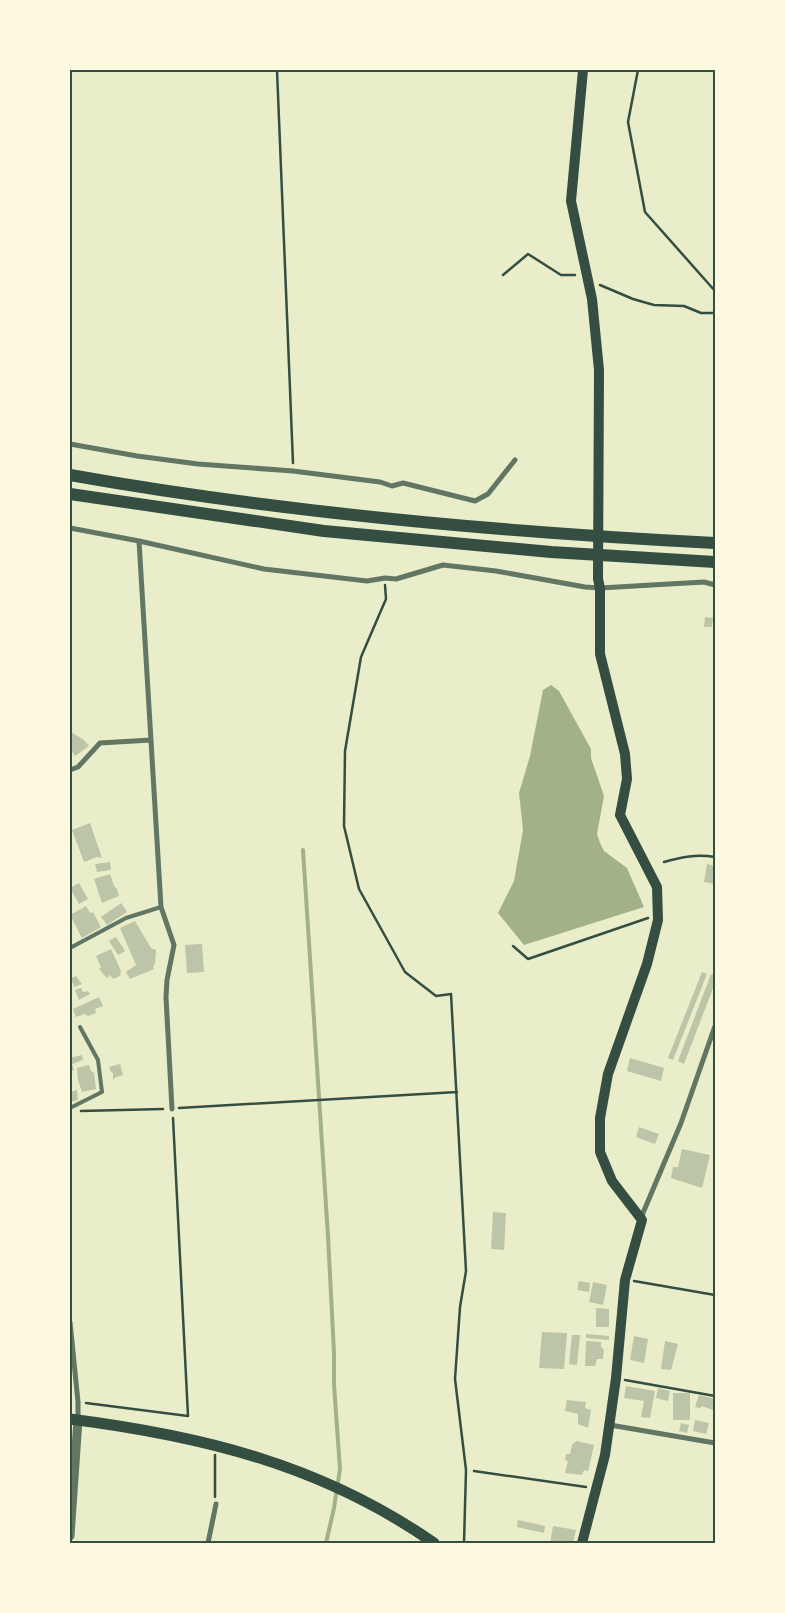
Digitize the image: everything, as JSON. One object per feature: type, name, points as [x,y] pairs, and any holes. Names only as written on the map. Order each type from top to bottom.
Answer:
[{"type":"highway","points":[[70,475],[181,493],[365,517],[552,534],[715,543]]},
{"type":"highway","points":[[70,494],[324,530],[551,552],[715,562]]},
{"type":"main road","points":[[582,1543],[610,1425],[625,1280],[642,1220],[612,1181],[600,1152],[600,1118],[608,1074],[646,964],[658,920],[656,887],[620,815],[627,779],[625,754],[600,654],[600,588],[598,579],[599,370],[592,299],[570,201],[583,70]]},
{"type":"main road","points":[[74,1420],[170,1435],[217,1445],[278,1463],[348,1492],[393,1516],[434,1543]]},
{"type":"street","points":[[70,444],[180,462],[293,471],[380,482],[392,486],[403,483],[475,501],[488,494],[515,460]]},
{"type":"street","points":[[70,528],[139,541],[264,569],[367,581],[385,578],[396,579],[443,565],[496,571],[585,588],[704,582],[715,585]]},
{"type":"street","points":[[139,541],[161,907],[174,945],[167,980],[166,997],[172,1108]]},
{"type":"street","points":[[70,770],[78,767],[100,743],[151,740]]},
{"type":"street","points":[[642,1220],[681,1123],[715,1026]]},
{"type":"street","points":[[70,1322],[78,1402],[74,1420],[70,1536]]},
{"type":"street","points":[[610,1425],[715,1443]]},
{"type":"street","points":[[208,1543],[216,1504]]},
{"type":"lane","points":[[70,948],[126,918],[161,907]]},
{"type":"lane","points":[[70,1108],[102,1092],[98,1060],[80,1027]]},
{"type":"path","points":[[277,70],[293,471]]},
{"type":"path","points":[[638,70],[628,122],[645,212],[715,291]]},
{"type":"path","points":[[503,275],[528,254],[561,276],[587,275],[596,283],[633,299],[654,305],[684,306],[701,313],[715,313]]},
{"type":"path","points":[[385,578],[386,599],[361,657],[344,751],[344,826],[359,889],[405,972],[436,996],[451,994],[466,1271],[460,1306],[454,1379],[466,1470],[464,1543]]},
{"type":"path","points":[[664,862],[700,854],[715,857]]},
{"type":"path","points":[[514,946],[528,959],[650,917],[658,920]]},
{"type":"path","points":[[79,1111],[172,1108],[456,1092]]},
{"type":"path","points":[[78,1402],[188,1416],[172,1108]]},
{"type":"path","points":[[625,1280],[715,1295]]},
{"type":"path","points":[[616,1378],[715,1396]]},
{"type":"path","points":[[216,1504],[214,1458],[217,1445]]},
{"type":"path","points":[[474,1471],[596,1490]]},
{"type":"shaded area","points":[[551,685],[559,691],[591,749],[591,758],[604,796],[597,834],[600,843],[604,851],[627,868],[644,907],[524,945],[498,913],[514,881],[523,830],[519,793],[530,756],[543,690]]},
{"type":"building","points":[[705,617],[713,618],[712,627],[704,627]]},
{"type":"building","points":[[71,732],[84,740],[89,746],[75,756],[70,749]]},
{"type":"building","points":[[90,823],[102,858],[97,857],[84,862],[72,830]]},
{"type":"building","points":[[110,862],[111,870],[97,872],[95,864]]},
{"type":"building","points":[[707,864],[715,866],[715,884],[704,882]]},
{"type":"building","points":[[110,874],[119,896],[102,903],[94,879]]},
{"type":"building","points":[[79,883],[88,899],[79,904],[70,888]]},
{"type":"building","points":[[121,903],[127,912],[107,925],[101,917]]},
{"type":"building","points":[[86,906],[90,913],[93,912],[101,927],[82,938],[70,915]]},
{"type":"building","points":[[135,921],[151,948],[156,950],[155,964],[153,966],[154,969],[130,979],[126,972],[136,965],[120,928]]},
{"type":"building","points":[[116,937],[125,951],[118,955],[109,941]]},
{"type":"building","points":[[202,944],[204,972],[187,973],[185,945]]},
{"type":"building","points":[[111,949],[121,971],[120,976],[113,979],[110,975],[107,978],[99,969],[101,967],[96,956]]},
{"type":"building","points":[[702,972],[707,974],[673,1060],[668,1058]]},
{"type":"building","points":[[711,974],[715,976],[715,983],[684,1064],[678,1061]]},
{"type":"building","points":[[76,976],[82,984],[74,987],[71,978]]},
{"type":"building","points":[[81,988],[83,992],[88,991],[90,994],[79,1000],[75,990]]},
{"type":"building","points":[[99,997],[103,1006],[95,1009],[96,1013],[76,1017],[73,1009]]},
{"type":"building","points":[[82,1055],[83,1060],[72,1064],[74,1070],[70,1071],[70,1058]]},
{"type":"building","points":[[630,1058],[664,1068],[661,1081],[627,1071]]},
{"type":"building","points":[[120,1064],[123,1075],[113,1080],[113,1073],[109,1067]]},
{"type":"building","points":[[89,1065],[94,1073],[96,1089],[82,1092],[77,1068]]},
{"type":"building","points":[[77,1090],[78,1100],[70,1102],[70,1092]]},
{"type":"building","points":[[639,1127],[659,1134],[655,1144],[636,1137]]},
{"type":"building","points":[[682,1149],[710,1155],[702,1188],[671,1178],[673,1167],[678,1167]]},
{"type":"building","points":[[493,1212],[506,1213],[504,1250],[491,1249]]},
{"type":"building","points":[[579,1281],[590,1283],[589,1292],[577,1290]]},
{"type":"building","points":[[593,1282],[607,1285],[603,1305],[589,1302]]},
{"type":"building","points":[[596,1308],[609,1309],[609,1327],[596,1327]]},
{"type":"building","points":[[542,1332],[567,1333],[564,1369],[539,1368]]},
{"type":"building","points":[[586,1334],[609,1336],[609,1340],[586,1338]]},
{"type":"building","points":[[572,1335],[580,1335],[577,1365],[569,1364]]},
{"type":"building","points":[[634,1336],[648,1339],[644,1363],[630,1360]]},
{"type":"building","points":[[586,1341],[601,1342],[601,1347],[604,1350],[603,1359],[597,1359],[595,1366],[585,1366]]},
{"type":"building","points":[[665,1341],[678,1344],[671,1370],[661,1369]]},
{"type":"building","points":[[626,1386],[655,1391],[650,1418],[641,1417],[644,1401],[624,1398]]},
{"type":"building","points":[[658,1388],[670,1391],[668,1401],[656,1398]]},
{"type":"building","points":[[673,1393],[690,1393],[690,1420],[673,1420]]},
{"type":"building","points":[[699,1395],[715,1399],[715,1412],[702,1406],[700,1408],[695,1407]]},
{"type":"building","points":[[567,1400],[586,1402],[585,1408],[591,1410],[588,1428],[578,1424],[578,1414],[565,1411]]},
{"type":"building","points":[[695,1420],[709,1423],[706,1434],[693,1431]]},
{"type":"building","points":[[681,1423],[689,1425],[687,1433],[679,1431]]},
{"type":"building","points":[[576,1441],[594,1445],[588,1471],[584,1470],[582,1475],[565,1473],[568,1461],[565,1460],[566,1454],[570,1454],[572,1445]]},
{"type":"building","points":[[518,1520],[545,1526],[544,1533],[517,1527]]},
{"type":"building","points":[[553,1526],[576,1530],[573,1543],[550,1543]]},
{"type":"waterway","points":[[303,850],[328,1236],[334,1385],[340,1469],[326,1543]]}]
